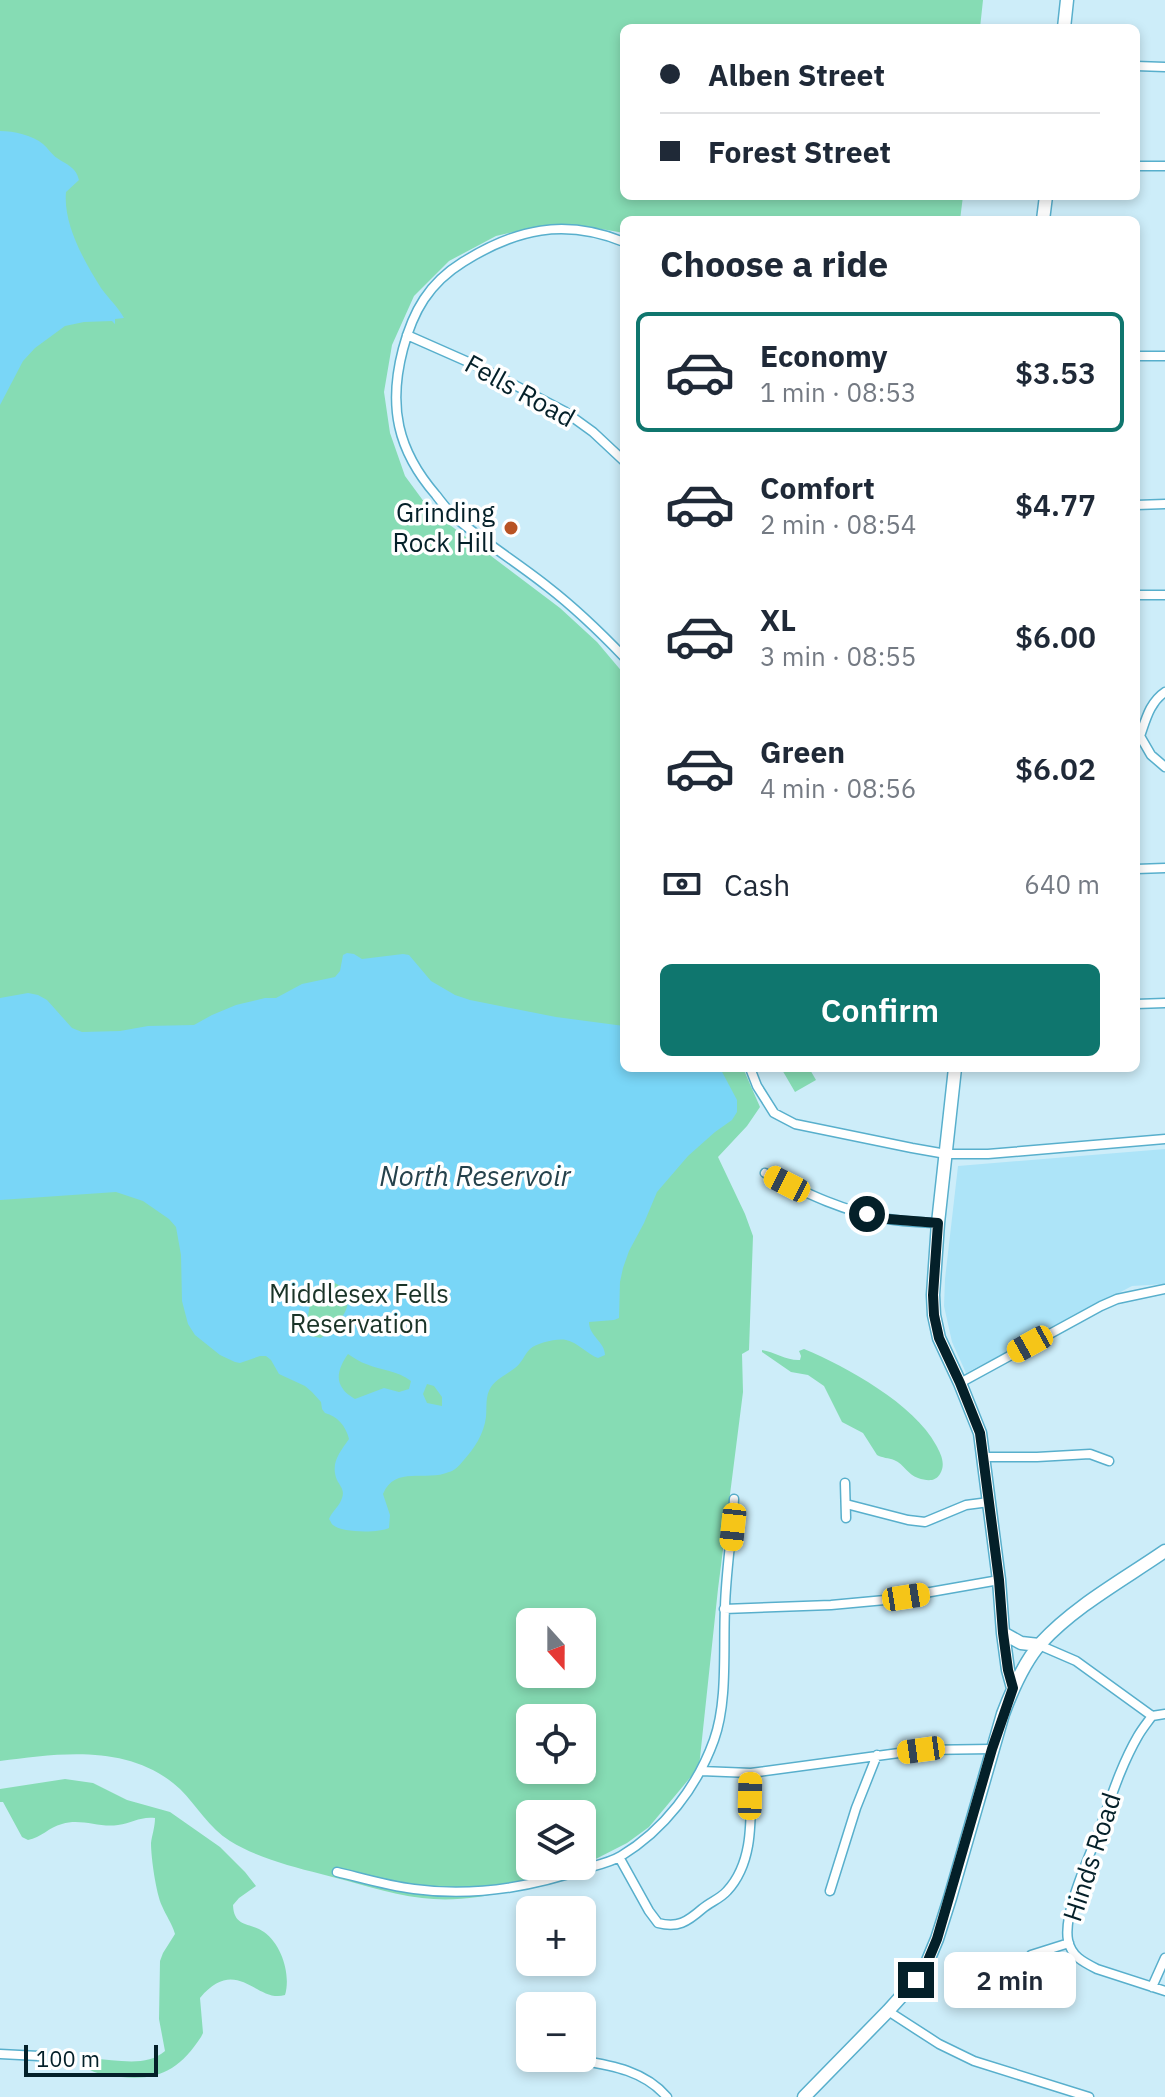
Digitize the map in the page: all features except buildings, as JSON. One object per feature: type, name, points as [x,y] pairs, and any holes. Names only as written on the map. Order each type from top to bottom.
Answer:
[{"type":"main road","points":[[1064,24],[1067,0]]},
{"type":"main road","points":[[955,1072],[938,1223],[934,1315],[939,1338],[980,1433],[1003,1633],[1013,1688]]},
{"type":"main road","points":[[804,2097],[888,2011],[922,1971],[937,1939],[992,1749],[1013,1688],[1039,1645],[1077,1612],[1165,1551]]},
{"type":"main road","points":[[1003,1633],[1021,1643],[1039,1645]]},
{"type":"street","points":[[1140,66],[1165,67]]},
{"type":"street","points":[[1140,166],[1165,166]]},
{"type":"street","points":[[620,240],[601,233],[571,229],[538,231],[508,239],[447,271],[421,300],[396,375],[396,416],[406,451],[427,485],[454,517],[548,587],[592,624],[620,653]]},
{"type":"street","name":"Fells Road","points":[[407,335],[484,369],[564,411],[620,457]]},
{"type":"street","points":[[1140,356],[1165,356]]},
{"type":"street","points":[[1140,505],[1165,504]]},
{"type":"street","points":[[1140,595],[1165,595]]},
{"type":"street","points":[[1140,731],[1149,710],[1165,692]]},
{"type":"street","points":[[1140,739],[1151,755],[1165,767]]},
{"type":"street","points":[[1140,869],[1165,868]]},
{"type":"street","points":[[1140,1004],[1165,1003]]},
{"type":"street","points":[[752,1072],[774,1113],[795,1124],[946,1154],[988,1154],[1165,1139]]},
{"type":"street","points":[[765,1173],[809,1195],[846,1208],[888,1219],[938,1223]]},
{"type":"street","points":[[960,1383],[1101,1306],[1165,1289]]},
{"type":"street","points":[[984,1457],[1090,1454],[1109,1461]]},
{"type":"street","points":[[845,1483],[846,1518]]},
{"type":"street","points":[[337,1872],[415,1889],[464,1892],[522,1886],[568,1875],[619,1857],[664,1821],[701,1771],[715,1736],[722,1695],[724,1609],[734,1499]]},
{"type":"street","points":[[846,1504],[925,1522],[953,1509],[989,1502]]},
{"type":"street","points":[[724,1609],[885,1600],[999,1580]]},
{"type":"street","points":[[1039,1645],[1076,1661],[1152,1716],[1165,1714]]},
{"type":"street","name":"Hinds Road","points":[[1152,1716],[1138,1736],[1120,1773],[1083,1871],[1068,1924],[1069,1943],[1077,1958],[1086,1964],[1165,1991]]},
{"type":"street","points":[[701,1771],[751,1773],[921,1750],[992,1749]]},
{"type":"street","points":[[830,1891],[856,1808],[877,1755]]},
{"type":"street","points":[[619,1857],[658,1923],[676,1926],[694,1916],[719,1899],[738,1876],[749,1845],[751,1773]]},
{"type":"street","points":[[1031,1955],[1069,1943]]},
{"type":"street","points":[[1152,1987],[1165,1958]]},
{"type":"street","points":[[888,2011],[939,2044],[964,2056],[1089,2097]]},
{"type":"street","points":[[0,2054],[39,2056]]},
{"type":"street","points":[[596,2064],[632,2072],[652,2081],[667,2097]]},
{"type":"shaded area","points":[[1165,1149],[1165,1284],[1132,1286],[966,1373],[952,1342],[944,1306],[958,1166]]},
{"type":"green space","name":"Middlesex Fells Reservation","points":[[0,0],[983,0],[980,24],[620,24],[620,200],[962,200],[960,216],[620,216],[620,232],[590,227],[534,227],[496,236],[449,261],[414,296],[392,345],[384,392],[390,433],[405,476],[430,510],[560,608],[597,642],[620,669],[620,1072],[745,1072],[760,1107],[718,1157],[753,1236],[749,1350],[742,1354],[743,1392],[699,1767],[649,1827],[596,1859],[596,1800],[516,1800],[516,1880],[543,1880],[484,1896],[443,1899],[384,1891],[286,1865],[252,1852],[216,1830],[180,1789],[161,1774],[117,1758],[70,1754],[0,1761]]},
{"type":"green space","points":[[783,1072],[811,1072],[816,1080],[795,1092]]},
{"type":"green space","points":[[804,1349],[859,1376],[912,1415],[940,1452],[943,1467],[938,1477],[930,1480],[918,1478],[892,1459],[877,1455],[863,1433],[842,1422],[824,1386],[808,1375],[791,1372],[762,1352],[800,1360],[799,1351]]},
{"type":"green space","points":[[65,1779],[93,1783],[127,1800],[170,1812],[220,1847],[256,1886],[233,1905],[236,1918],[264,1932],[276,1945],[284,1961],[287,1979],[285,1995],[265,1993],[236,1980],[225,1980],[213,1986],[200,1998],[201,2037],[176,2065],[157,2075],[134,2078],[109,2076],[90,2070],[87,2065],[92,2059],[140,2061],[165,2051],[159,2019],[160,1961],[175,1934],[160,1900],[154,1875],[151,1843],[155,1818],[111,1826],[69,1822],[57,1825],[33,1839],[22,1837],[3,1802],[0,1802],[0,1789]]},
{"type":"water","points":[[0,131],[23,134],[39,141],[76,172],[79,180],[66,192],[71,229],[94,277],[124,318],[115,319],[115,324],[112,321],[84,322],[65,326],[23,361],[0,405]]},
{"type":"water","name":"North Reservoir","points":[[347,953],[362,959],[409,955],[431,981],[455,995],[556,1017],[620,1025],[620,1072],[722,1072],[737,1100],[737,1112],[732,1120],[688,1156],[657,1192],[623,1268],[619,1318],[589,1322],[605,1355],[598,1358],[570,1341],[562,1340],[552,1340],[530,1349],[517,1366],[491,1387],[483,1429],[462,1463],[440,1475],[403,1477],[388,1485],[383,1494],[390,1515],[389,1528],[369,1531],[338,1528],[329,1519],[343,1495],[335,1468],[337,1458],[349,1439],[340,1422],[325,1413],[321,1402],[305,1386],[279,1374],[266,1356],[235,1362],[220,1355],[195,1335],[188,1324],[182,1301],[181,1255],[176,1227],[169,1219],[143,1201],[116,1192],[0,1200],[0,998],[28,993],[38,995],[47,1000],[72,1028],[82,1032],[120,1031],[148,1026],[194,1025],[236,1005],[276,998],[302,984],[335,977],[340,971],[343,955]],"holes":[[[324,1283],[335,1283],[347,1290],[348,1305],[342,1317],[321,1338],[310,1336],[306,1327],[313,1288]],[[348,1354],[411,1381],[409,1389],[399,1392],[384,1388],[355,1399],[344,1391],[339,1380]],[[427,1384],[434,1386],[442,1397],[442,1406],[427,1403],[423,1394]]]},
{"type":"place","name":"Grinding Rock Hill","points":[[511,528]]},
{"type":"route","points":[[867,1214],[938,1223],[934,1315],[939,1338],[980,1433],[1003,1633],[1013,1688],[992,1749],[937,1939],[916,1980]]}]
